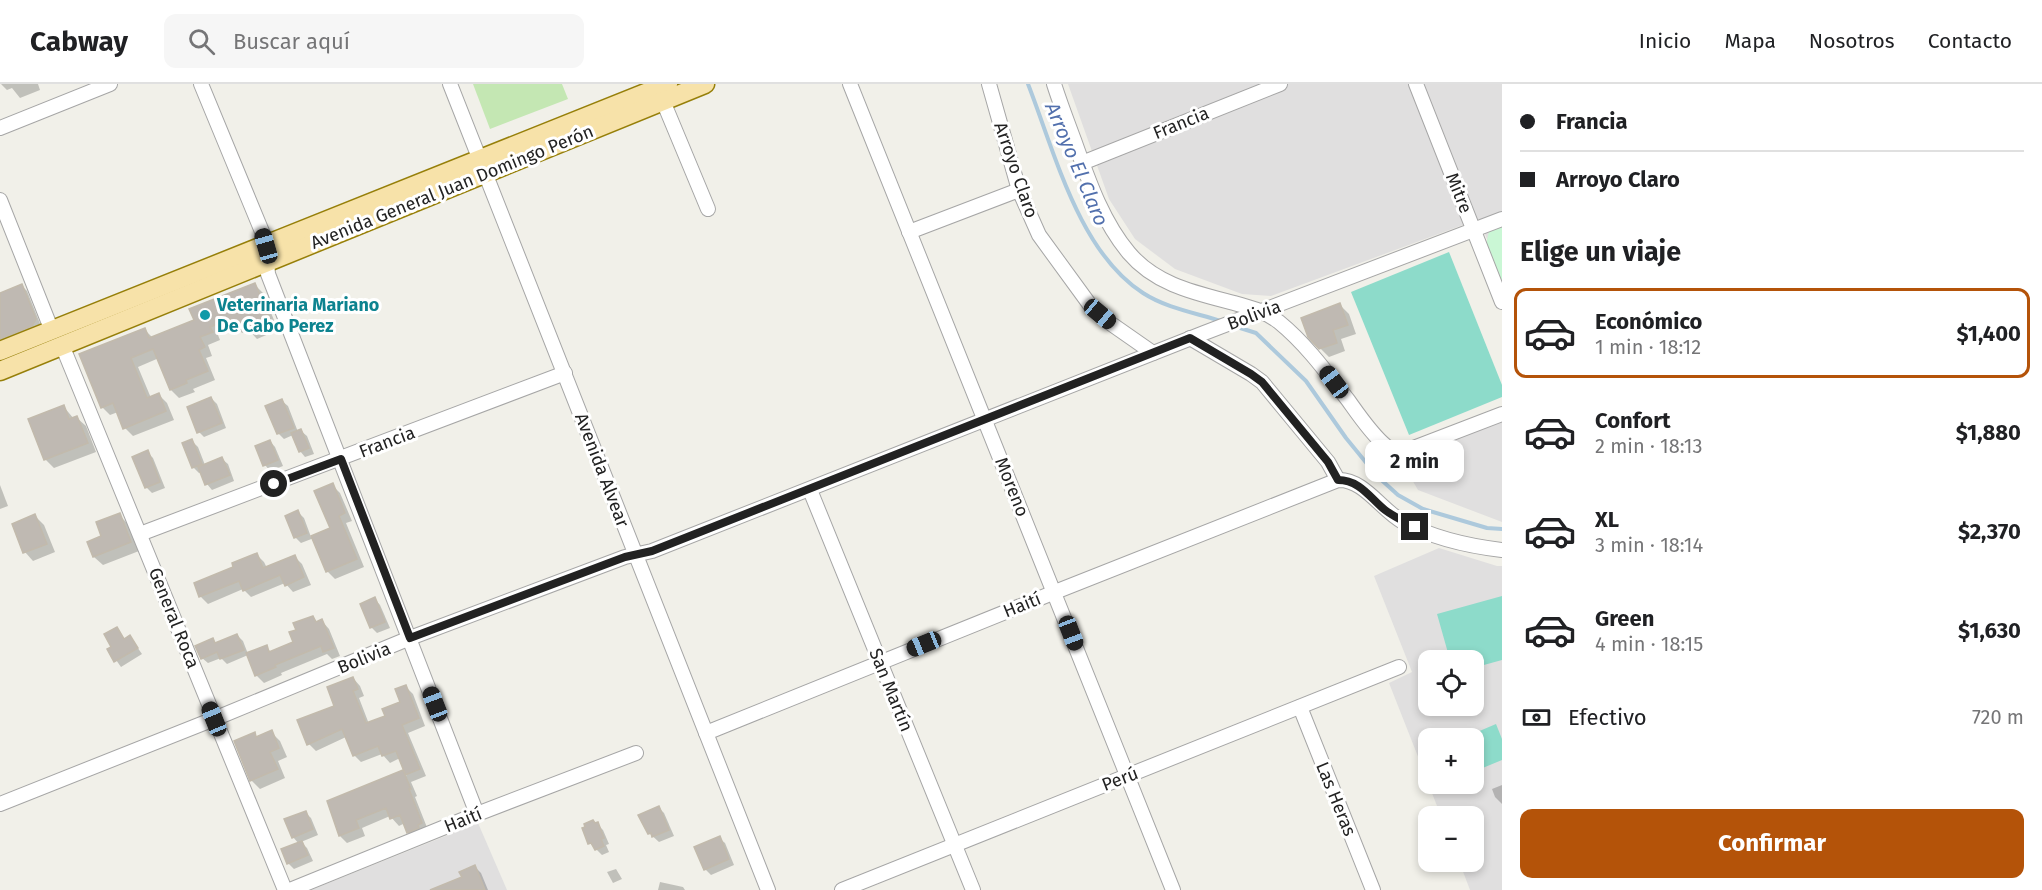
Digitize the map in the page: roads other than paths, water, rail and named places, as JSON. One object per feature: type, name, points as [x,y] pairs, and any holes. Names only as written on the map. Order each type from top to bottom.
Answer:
[{"type":"main road","name":"Avenida General Juan Domingo Perón","points":[[0,371],[57,338],[666,92],[705,84]]},
{"type":"main road","name":"Avenida General Juan Domingo Perón","points":[[0,351],[57,338]]},
{"type":"street","points":[[0,128],[110,84]]},
{"type":"street","points":[[201,84],[266,255],[268,274],[477,814]]},
{"type":"street","name":"Avenida Alvear","points":[[450,84],[768,890]]},
{"type":"street","name":"Moreno","points":[[850,84],[1173,890]]},
{"type":"street","name":"Arroyo Claro","points":[[988,84],[1019,190],[1039,235],[1089,305],[1153,353]]},
{"type":"street","points":[[1054,84],[1101,210],[1116,236],[1131,255],[1169,284],[1258,313],[1279,323],[1323,367],[1385,446],[1403,452],[1502,414]]},
{"type":"street","name":"Francia","points":[[1082,163],[1280,84]]},
{"type":"street","name":"Mitre","points":[[1416,84],[1502,302]]},
{"type":"street","points":[[666,92],[708,209]]},
{"type":"street","points":[[909,232],[1019,190]]},
{"type":"street","name":"General Roca","points":[[0,201],[140,534],[285,890]]},
{"type":"street","name":"Bolivia","points":[[0,804],[410,638],[625,557],[652,551],[1153,353],[1502,219]]},
{"type":"street","points":[[1197,336],[1262,382],[1328,462],[1338,480],[1349,480],[1358,484],[1386,511],[1426,532],[1465,544],[1502,550]]},
{"type":"street","name":"Francia","points":[[140,534],[565,373]]},
{"type":"street","name":"Haití","points":[[706,733],[1338,480]]},
{"type":"street","name":"San Martín","points":[[810,490],[973,890]]},
{"type":"street","name":"Perú","points":[[842,890],[1399,667]]},
{"type":"street","name":"Las Heras","points":[[1300,707],[1373,890]]},
{"type":"street","name":"Haití","points":[[290,890],[477,814],[636,753]]},
{"type":"waterway","name":"Arroyo El Claro","points":[[1028,84],[1059,170],[1086,227],[1102,253],[1121,275],[1143,293],[1171,306],[1221,321]]},
{"type":"waterway","name":"Arroyo El Claro","points":[[1234,326],[1256,333],[1306,381],[1346,438],[1377,476],[1398,495],[1423,509],[1487,528],[1502,529]]},
{"type":"place","name":"Veterinaria Mariano De Cabo Perez","points":[[205,315]]}]
